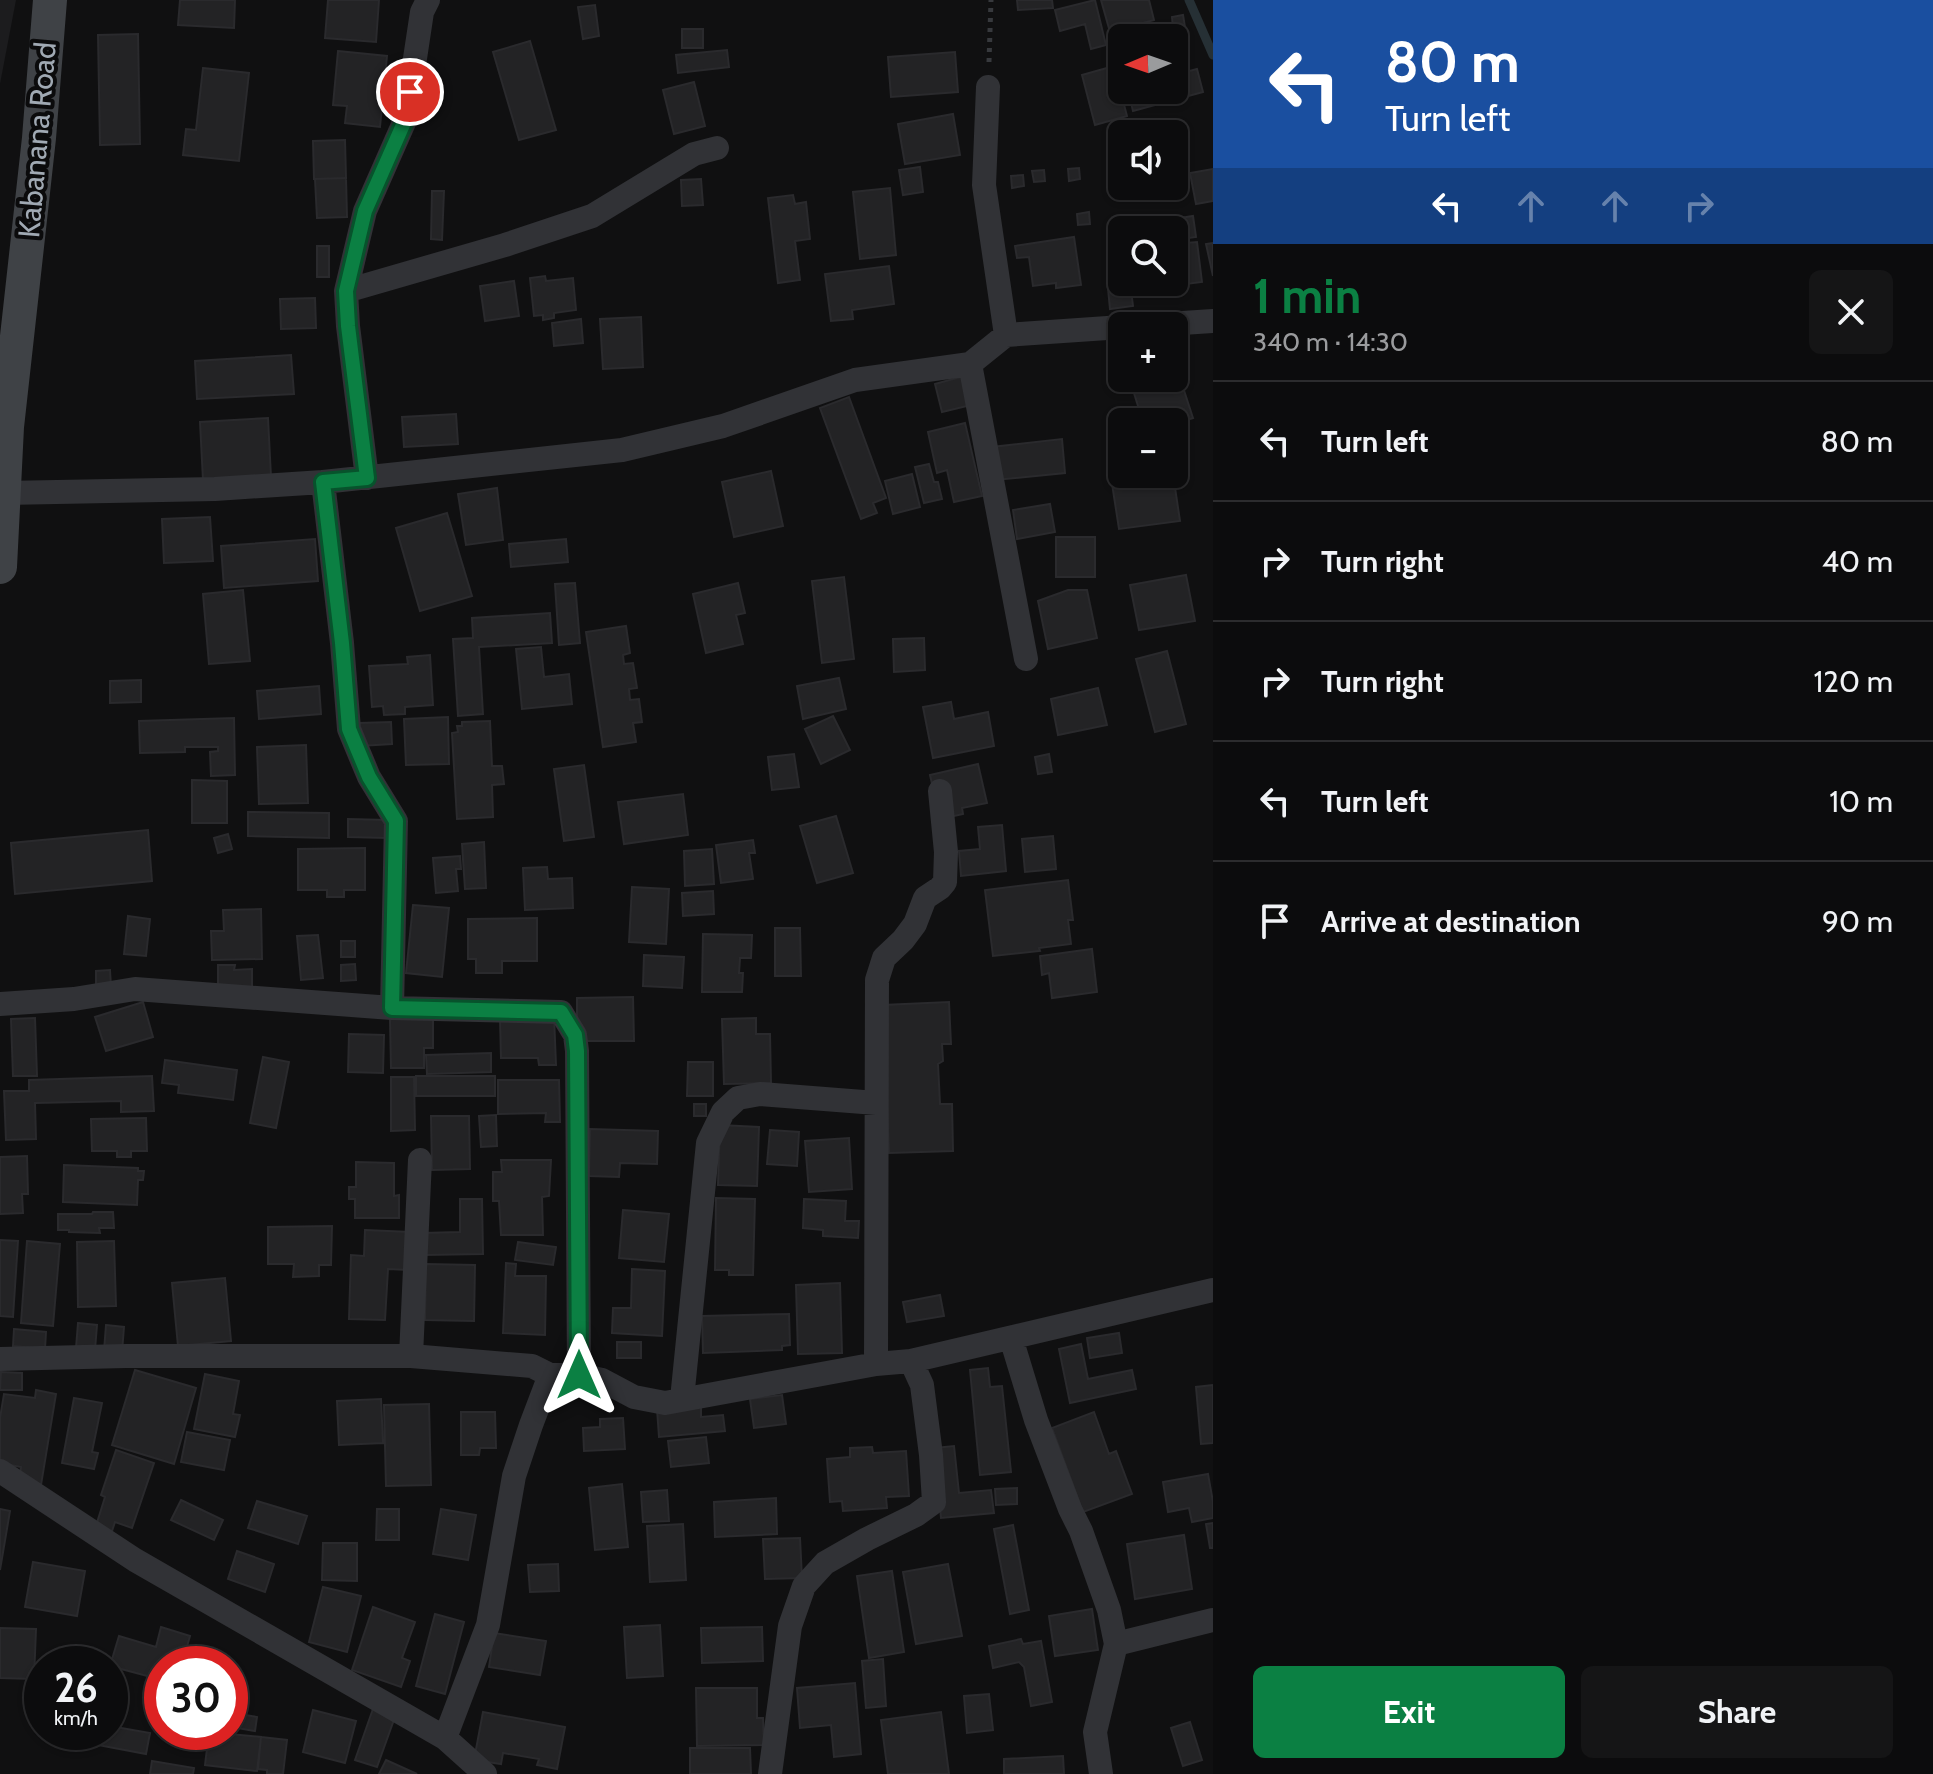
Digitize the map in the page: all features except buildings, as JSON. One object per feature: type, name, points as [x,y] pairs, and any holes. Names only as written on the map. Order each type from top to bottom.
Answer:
[{"type":"street","name":"Kabanana Road","points":[[0,567],[4,427],[39,138],[50,0]]},
{"type":"street","points":[[367,478],[346,291],[365,211],[406,118],[422,12],[428,0]]},
{"type":"street","points":[[988,87],[984,185],[1006,335]]},
{"type":"street","points":[[346,291],[592,216],[694,154],[717,148]]},
{"type":"street","points":[[1188,323],[1213,321]]},
{"type":"street","points":[[4,493],[215,489],[323,482],[622,450],[723,426],[855,380],[970,364],[1006,335],[1108,328]]},
{"type":"street","points":[[970,364],[1026,659]]},
{"type":"street","points":[[323,482],[349,729],[369,777],[396,821],[392,1008]]},
{"type":"street","points":[[876,1364],[877,980],[884,958],[915,924],[925,898],[945,882],[946,852],[940,791]]},
{"type":"street","points":[[0,1004],[74,999],[135,989],[392,1008],[561,1012],[575,1035],[577,1051],[579,1375]]},
{"type":"street","points":[[682,1399],[708,1143],[723,1112],[738,1098],[760,1094],[876,1103]]},
{"type":"street","points":[[411,1356],[420,1160]]},
{"type":"street","points":[[0,1359],[411,1356],[532,1366],[550,1375],[579,1375],[602,1380],[634,1397],[665,1403],[876,1364],[911,1361],[1213,1290]]},
{"type":"street","points":[[1011,1338],[1036,1420],[1109,1610],[1116,1644],[1095,1732],[1101,1774]]},
{"type":"street","points":[[770,1774],[790,1626],[804,1586],[825,1563],[916,1515],[934,1502],[922,1385],[911,1361]]},
{"type":"street","points":[[445,1738],[488,1625],[514,1476],[550,1375]]},
{"type":"street","points":[[0,1471],[135,1560],[445,1738],[485,1774]]},
{"type":"street","points":[[1116,1644],[1213,1620]]},
{"type":"path","points":[[988,87],[991,0]]},
{"type":"shaded area","points":[[0,0],[16,0],[0,84]]},
{"type":"waterway","points":[[1189,0],[1213,55]]},
{"type":"route","points":[[410,92],[406,118],[365,211],[346,291],[367,478],[323,482],[349,729],[369,777],[396,821],[392,1008],[561,1012],[575,1035],[579,1375]]}]
